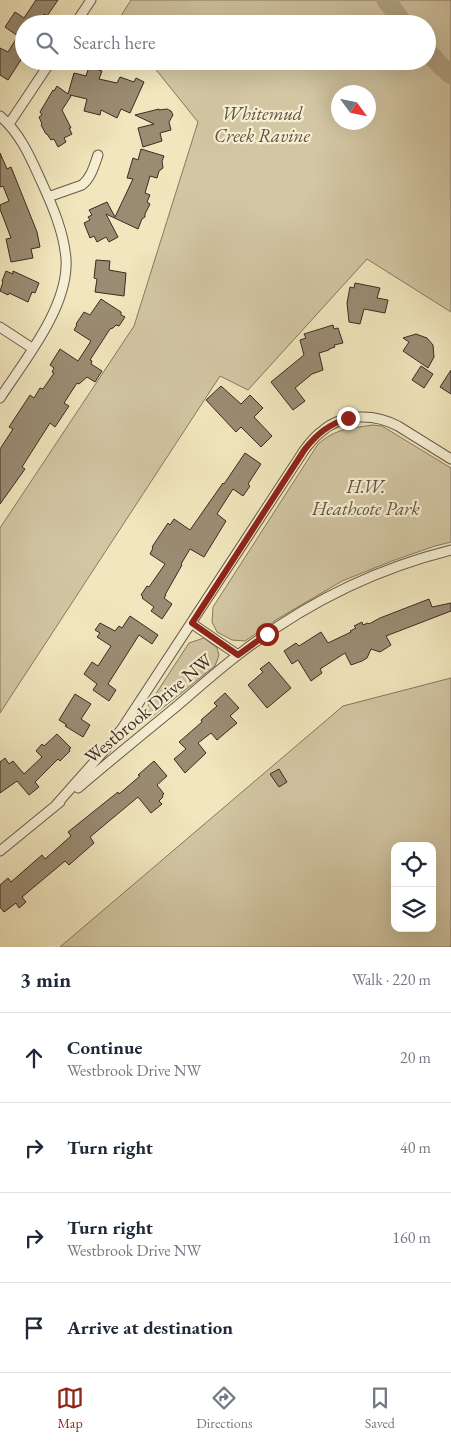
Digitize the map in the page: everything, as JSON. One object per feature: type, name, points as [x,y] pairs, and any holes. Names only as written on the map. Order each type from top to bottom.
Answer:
[{"type":"street","points":[[81,15],[91,0]]},
{"type":"street","points":[[9,124],[45,70]]},
{"type":"street","points":[[0,116],[9,124],[24,144],[48,197],[63,238],[66,260],[66,271],[58,305],[0,398]]},
{"type":"street","points":[[48,197],[82,185],[88,179],[98,155]]},
{"type":"street","points":[[0,327],[32,348]]},
{"type":"street","name":"Westbrook Drive NW","points":[[56,806],[123,727],[305,449],[322,431],[330,425],[348,418],[369,416],[389,421],[451,459]]},
{"type":"street","name":"Westbrook Drive NW","points":[[0,851],[238,655],[294,617],[342,590],[393,568],[451,550]]},
{"type":"street","points":[[192,623],[238,655]]},
{"type":"green space","name":"Whitemud Creek Ravine","points":[[131,0],[451,0],[451,312],[367,259],[248,390],[220,376],[0,713],[0,528],[134,326],[198,122],[156,70],[436,70],[436,15],[121,15]]},
{"type":"green space","name":"H.W. Heathcote Park","points":[[372,425],[382,426],[451,468],[451,542],[392,561],[342,581],[279,618],[245,641],[232,640],[217,632],[212,622],[213,607],[318,444],[337,432]]},
{"type":"green space","points":[[204,638],[217,648],[219,655],[215,666],[149,719],[144,717],[144,712],[189,643]]},
{"type":"green space","points":[[451,678],[451,947],[60,947],[343,706]]},
{"type":"building","points":[[36,0],[58,0],[48,15],[26,15]]},
{"type":"building","points":[[15,12],[20,15],[15,15],[15,34],[5,27]]},
{"type":"building","points":[[15,41],[15,69],[8,80],[0,75],[0,48],[8,52]]},
{"type":"building","points":[[88,70],[99,70],[102,71],[99,79],[117,83],[120,77],[134,82],[136,78],[144,82],[130,113],[121,109],[117,118],[101,110],[100,115],[84,111],[87,99],[70,95],[62,110],[72,134],[64,138],[66,142],[58,147],[54,139],[51,140],[41,125],[39,117],[42,115],[40,112],[57,86],[68,94],[74,73],[86,76]]},
{"type":"building","points":[[159,109],[171,111],[173,115],[169,122],[171,130],[160,133],[162,141],[143,147],[138,128],[154,124],[135,115]]},
{"type":"building","points":[[141,149],[164,156],[162,161],[163,168],[159,171],[157,178],[150,176],[145,193],[150,195],[147,202],[150,204],[145,217],[142,219],[138,229],[106,214],[118,237],[109,242],[106,237],[97,242],[94,236],[90,238],[84,223],[90,220],[88,217],[92,215],[89,210],[107,202],[115,217],[133,179],[127,178],[133,158],[138,160]]},
{"type":"building","points":[[0,153],[7,169],[11,167],[37,232],[40,247],[31,249],[33,258],[11,262],[6,239],[11,238],[0,209],[0,205],[9,201],[3,186],[0,187]]},
{"type":"building","points":[[96,260],[110,261],[109,270],[126,273],[124,296],[95,292],[97,279],[94,278]]},
{"type":"building","points":[[6,271],[13,274],[13,271],[39,283],[35,293],[32,292],[28,302],[0,291]]},
{"type":"building","points":[[355,283],[380,288],[377,298],[388,300],[385,313],[364,309],[360,324],[349,322],[347,303],[350,287],[354,288]]},
{"type":"building","points":[[101,299],[121,312],[121,315],[125,317],[119,326],[116,325],[110,329],[90,360],[92,361],[91,364],[102,371],[95,382],[87,377],[79,384],[77,383],[64,403],[69,406],[55,427],[50,423],[22,467],[25,469],[0,504],[0,449],[13,429],[9,427],[30,395],[34,398],[40,388],[43,389],[54,373],[52,372],[54,368],[50,365],[60,349],[78,361],[91,341],[74,330],[76,324],[84,312],[90,315]]},
{"type":"building","points":[[333,325],[334,329],[338,328],[343,343],[334,345],[335,347],[319,353],[323,370],[312,374],[295,388],[305,401],[293,410],[271,382],[304,355],[300,340],[306,338],[304,334]]},
{"type":"building","points":[[416,334],[427,338],[433,345],[434,357],[428,368],[403,351],[409,342],[403,338]]},
{"type":"building","points":[[421,366],[433,374],[424,388],[412,380]]},
{"type":"building","points":[[451,370],[451,394],[440,387]]},
{"type":"building","points":[[221,386],[241,404],[250,395],[263,408],[254,417],[272,436],[261,447],[241,427],[236,432],[206,400]]},
{"type":"building","points":[[245,453],[261,464],[248,484],[250,486],[243,496],[233,489],[217,514],[226,521],[204,557],[190,549],[165,595],[164,598],[172,604],[162,619],[151,611],[154,607],[142,598],[141,595],[165,564],[150,554],[152,547],[168,523],[170,525],[174,519],[190,530]]},
{"type":"building","points":[[429,599],[432,607],[451,603],[451,611],[386,636],[391,645],[380,652],[371,649],[367,658],[362,661],[351,665],[345,653],[320,669],[322,673],[311,681],[298,660],[292,664],[284,651],[296,643],[299,646],[321,632],[328,643],[351,632],[356,628],[354,626],[362,622],[363,625],[369,624]]},
{"type":"building","points":[[130,616],[158,635],[152,644],[139,635],[108,684],[116,690],[109,701],[93,690],[97,684],[84,674],[92,662],[98,666],[111,646],[97,637],[100,633],[95,630],[100,623],[115,631],[119,626],[122,628]]},
{"type":"building","points":[[269,662],[291,688],[267,708],[248,685],[263,672],[260,669]]},
{"type":"building","points":[[225,693],[239,708],[230,716],[237,723],[217,740],[211,733],[198,743],[206,753],[185,773],[174,759],[186,749],[179,742],[202,722],[201,720],[217,706],[214,703]]},
{"type":"building","points":[[75,694],[91,704],[81,719],[90,725],[83,737],[59,720]]},
{"type":"building","points":[[57,734],[71,748],[69,749],[70,751],[60,761],[58,759],[35,782],[39,787],[29,795],[17,781],[0,793],[0,762],[5,758],[9,764],[13,761],[24,774],[42,757],[36,751],[42,744],[44,746]]},
{"type":"building","points":[[154,761],[167,776],[157,785],[164,794],[159,801],[162,804],[151,813],[138,797],[90,837],[94,843],[69,865],[65,861],[22,897],[26,902],[19,908],[16,903],[4,912],[0,907],[0,885],[8,878],[11,882],[42,855],[45,859],[71,836],[68,832],[118,792],[119,794]]},
{"type":"building","points":[[279,769],[287,782],[279,787],[270,774]]},
{"type":"waterway","points":[[386,0],[397,15]]},
{"type":"waterway","points":[[436,61],[451,75]]},
{"type":"route","points":[[267,634],[238,655],[192,623],[305,449],[313,439],[330,425],[348,418]]}]
